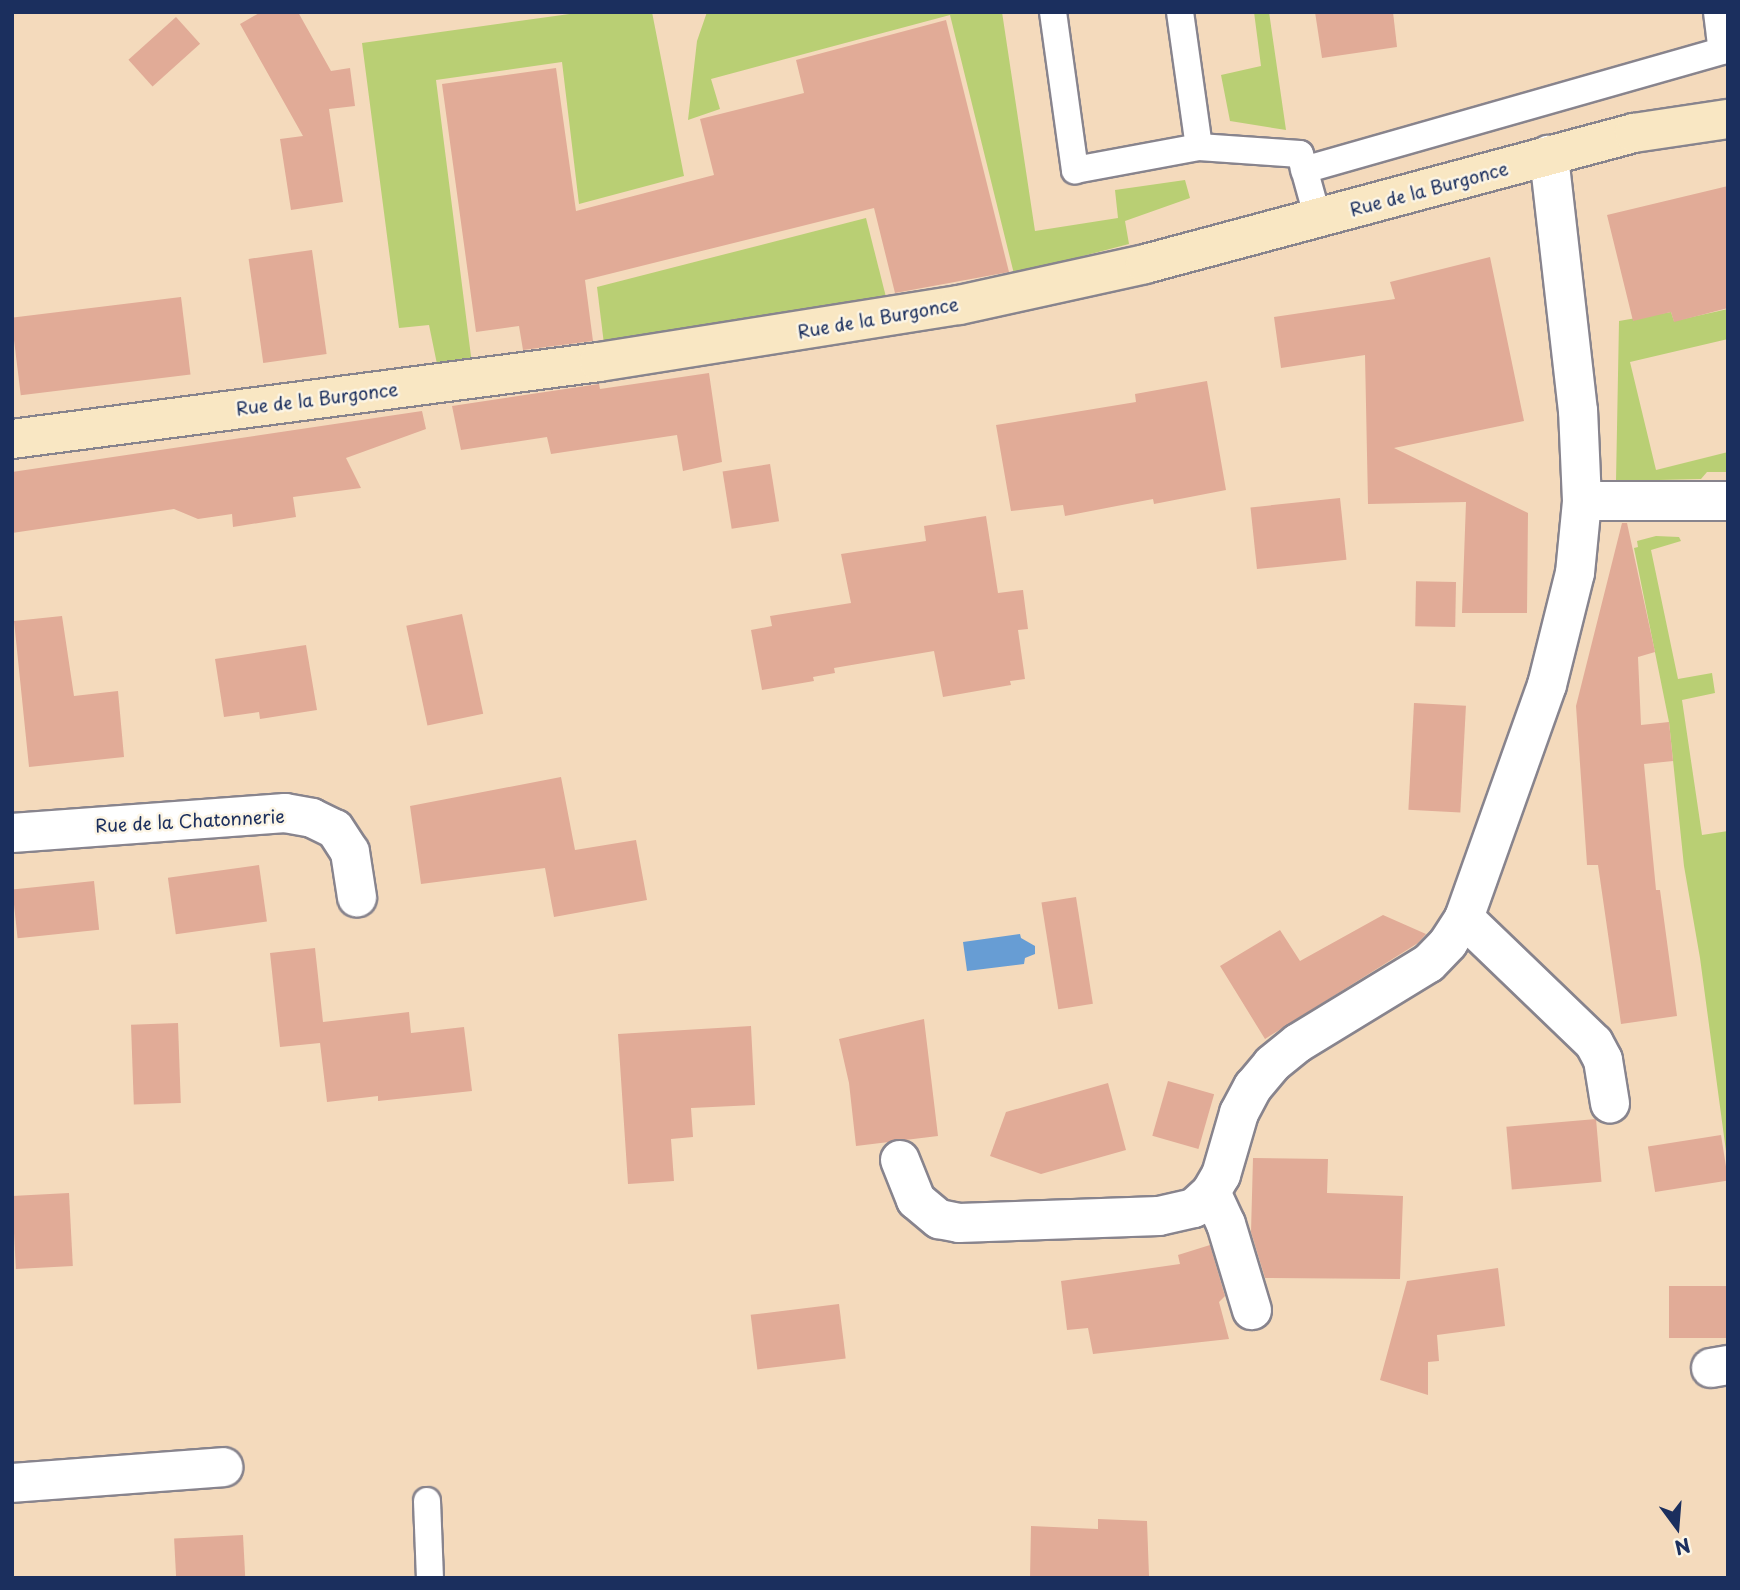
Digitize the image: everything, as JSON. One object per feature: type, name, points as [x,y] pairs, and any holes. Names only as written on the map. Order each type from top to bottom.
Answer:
[{"type":"street","name":"Rue de la Burgonce","points":[[12,439],[599,362],[866,321],[1145,264],[1634,133],[1728,119]]},
{"type":"street","points":[[900,1160],[905,1180],[921,1206],[939,1219],[959,1223],[1159,1216],[1194,1208],[1210,1192],[1221,1175],[1239,1113],[1253,1087],[1272,1064],[1298,1043],[1429,963],[1448,943],[1464,918],[1562,637],[1575,573],[1582,501],[1577,397],[1549,155]]},
{"type":"street","points":[[1582,501],[1728,501]]},
{"type":"street","name":"Rue de la Chatonnerie","points":[[12,833],[285,813],[313,818],[335,830],[350,852],[357,897]]},
{"type":"street","points":[[1464,918],[1594,1043],[1603,1060],[1610,1103]]},
{"type":"street","points":[[1210,1192],[1226,1224],[1252,1310]]},
{"type":"street","points":[[12,1483],[223,1467]]},
{"type":"lane","points":[[1052,12],[1075,170],[1199,147],[1300,155],[1318,219]]},
{"type":"lane","points":[[1180,12],[1199,147]]},
{"type":"lane","points":[[1304,170],[1725,50],[1717,12]]},
{"type":"lane","points":[[426,1501],[430,1578]]},
{"type":"green space","points":[[584,12],[652,12],[684,176],[579,204],[562,62],[436,80],[472,364],[438,369],[429,325],[399,328],[362,43]]},
{"type":"green space","points":[[707,12],[1002,12],[1035,231],[1118,218],[1115,190],[1185,180],[1190,198],[1125,221],[1129,244],[1014,274],[950,15],[711,79],[720,109],[688,120],[697,41]]},
{"type":"green space","points":[[1254,12],[1269,12],[1286,130],[1230,121],[1221,75],[1261,66]]},
{"type":"green space","points":[[866,218],[886,297],[604,344],[597,287]]},
{"type":"green space","points":[[1728,309],[1728,339],[1630,362],[1656,470],[1728,452],[1728,472],[1707,472],[1701,479],[1616,481],[1619,321],[1671,312],[1674,321]]},
{"type":"green space","points":[[1656,536],[1679,537],[1681,541],[1651,550],[1678,679],[1712,673],[1715,693],[1682,700],[1702,835],[1728,831],[1728,1166],[1700,958],[1684,866],[1669,722],[1634,548],[1638,547],[1637,541]]},
{"type":"water","points":[[1020,934],[1021,938],[1035,946],[1035,954],[1025,958],[1024,964],[967,971],[963,942]]},
{"type":"building","points":[[261,12],[298,12],[331,71],[350,68],[355,106],[329,109],[343,202],[291,210],[280,139],[303,136],[240,24]]},
{"type":"building","points":[[1315,12],[1393,12],[1397,47],[1322,58]]},
{"type":"building","points":[[176,17],[200,44],[153,87],[128,60]]},
{"type":"building","points":[[946,20],[1009,272],[895,293],[874,208],[585,280],[593,341],[523,350],[519,326],[476,332],[442,84],[556,68],[576,211],[714,175],[700,119],[804,93],[796,60]]},
{"type":"building","points":[[1728,186],[1728,308],[1674,322],[1671,312],[1633,321],[1607,215]]},
{"type":"building","points":[[312,250],[327,354],[263,363],[249,259]]},
{"type":"building","points":[[1490,257],[1524,421],[1394,448],[1528,513],[1527,613],[1462,613],[1466,502],[1368,504],[1365,355],[1281,368],[1274,317],[1395,299],[1390,282]]},
{"type":"building","points":[[181,297],[191,374],[21,395],[12,318]]},
{"type":"building","points":[[709,373],[722,462],[683,471],[677,435],[551,454],[547,437],[461,450],[452,406],[599,384],[600,389]]},
{"type":"building","points":[[1207,381],[1226,490],[1154,504],[1153,499],[1065,516],[1063,505],[1011,511],[996,425],[1136,402],[1135,394]]},
{"type":"building","points":[[422,411],[426,429],[346,458],[361,488],[293,497],[296,517],[233,527],[232,514],[198,519],[174,509],[12,533],[12,472]]},
{"type":"building","points":[[770,464],[779,521],[732,529],[723,472]]},
{"type":"building","points":[[1340,498],[1346,560],[1257,569],[1250,507]]},
{"type":"building","points":[[986,516],[998,593],[1023,590],[1028,629],[1018,630],[1025,679],[1010,681],[1011,685],[943,697],[934,651],[834,668],[835,673],[813,677],[814,681],[762,690],[751,630],[772,626],[770,616],[851,603],[841,554],[926,541],[924,526]]},
{"type":"building","points":[[1622,523],[1627,523],[1655,652],[1638,657],[1641,725],[1669,722],[1673,761],[1644,764],[1656,890],[1660,890],[1677,1016],[1621,1024],[1598,865],[1587,865],[1576,706]]},
{"type":"building","points":[[1416,581],[1456,582],[1455,627],[1415,626]]},
{"type":"building","points":[[462,614],[483,714],[427,726],[406,626]]},
{"type":"building","points":[[62,616],[74,696],[118,691],[124,757],[29,767],[14,621]]},
{"type":"building","points":[[306,645],[317,710],[260,719],[259,712],[224,717],[215,659]]},
{"type":"building","points":[[1414,703],[1466,706],[1460,813],[1408,810]]},
{"type":"building","points":[[561,777],[575,850],[636,840],[647,900],[554,917],[545,868],[421,884],[410,806]]},
{"type":"building","points":[[259,865],[267,921],[176,934],[168,878]]},
{"type":"building","points":[[94,881],[99,930],[18,938],[12,890]]},
{"type":"building","points":[[1076,897],[1093,1004],[1058,1009],[1041,902]]},
{"type":"building","points":[[1383,915],[1426,934],[1418,943],[1265,1039],[1220,966],[1280,930],[1300,961]]},
{"type":"building","points":[[315,948],[323,1022],[409,1012],[411,1033],[464,1027],[472,1091],[378,1101],[378,1096],[327,1102],[320,1043],[280,1047],[270,953]]},
{"type":"building","points":[[924,1019],[938,1136],[856,1146],[849,1083],[839,1039]]},
{"type":"building","points":[[178,1023],[181,1103],[134,1105],[131,1025]]},
{"type":"building","points":[[751,1026],[755,1105],[691,1108],[693,1137],[671,1139],[674,1181],[628,1184],[618,1034]]},
{"type":"building","points":[[1168,1081],[1214,1094],[1198,1149],[1152,1136]]},
{"type":"building","points":[[1108,1083],[1126,1150],[1041,1174],[990,1156],[1006,1112]]},
{"type":"building","points":[[1596,1119],[1601,1182],[1512,1190],[1506,1127]]},
{"type":"building","points":[[1721,1135],[1728,1180],[1655,1192],[1648,1147]]},
{"type":"building","points":[[1253,1158],[1328,1159],[1327,1193],[1403,1196],[1400,1279],[1265,1278],[1251,1232]]},
{"type":"building","points":[[69,1193],[73,1266],[16,1269],[12,1196]]},
{"type":"building","points":[[1210,1245],[1225,1296],[1219,1302],[1229,1339],[1093,1354],[1088,1328],[1067,1330],[1061,1281],[1180,1264],[1178,1255]]},
{"type":"building","points":[[1498,1268],[1505,1326],[1437,1335],[1439,1361],[1428,1362],[1428,1395],[1380,1380],[1407,1281]]},
{"type":"building","points":[[1669,1286],[1728,1286],[1728,1338],[1669,1338]]},
{"type":"building","points":[[839,1304],[846,1359],[757,1369],[751,1315]]},
{"type":"building","points":[[1098,1519],[1147,1521],[1149,1576],[1030,1578],[1031,1526],[1098,1529]]},
{"type":"building","points":[[243,1535],[245,1578],[176,1578],[174,1539]]}]
